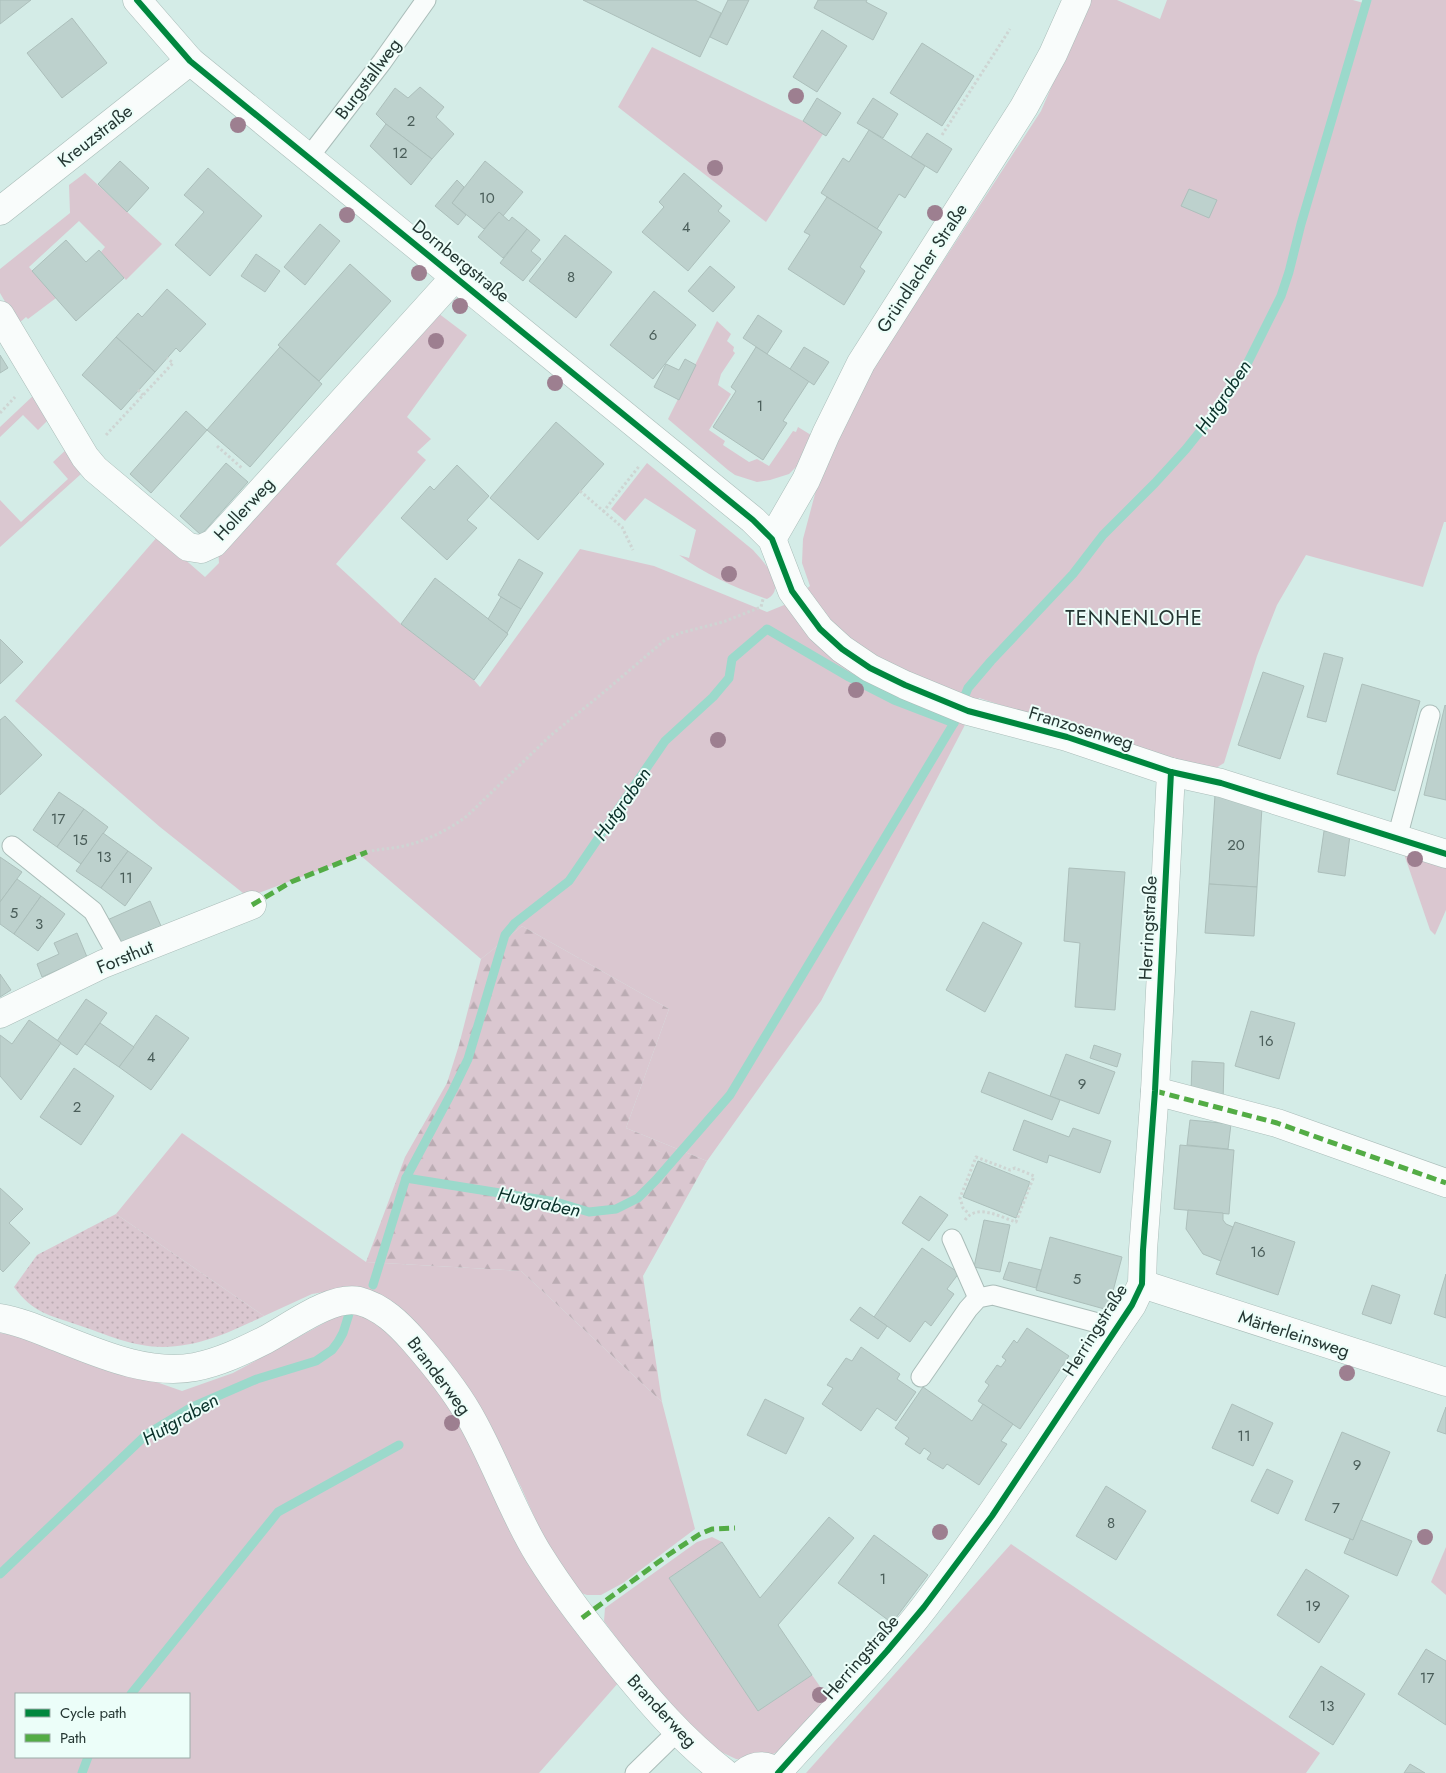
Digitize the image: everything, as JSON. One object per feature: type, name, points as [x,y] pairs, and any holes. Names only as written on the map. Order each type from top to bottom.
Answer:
[{"type":"street","name":"Dornbergstraße","points":[[137,0],[190,61],[754,520],[772,539]]},
{"type":"street","name":"Gründlacher Straße","points":[[772,539],[806,480],[861,363],[1024,107],[1053,54],[1077,0]]},
{"type":"street","name":"Kreuzstraße","points":[[0,211],[190,61]]},
{"type":"street","name":"Hollerweg","points":[[0,315],[85,457],[95,469],[188,547],[201,549],[214,543],[455,277]]},
{"type":"street","name":"Franzosenweg","points":[[772,539],[792,591],[820,629],[842,649],[870,668],[940,701],[968,711],[1067,737],[1171,772],[1221,783],[1446,854]]},
{"type":"street","name":"Herringstraße","points":[[778,1773],[924,1607],[992,1516],[1132,1305],[1142,1284],[1142,1250],[1155,1091],[1171,772]]},
{"type":"street","name":"Forsthut","points":[[0,1014],[119,958],[252,905]]},
{"type":"street","points":[[1155,1091],[1277,1123],[1446,1184]]},
{"type":"street","name":"Märterleinsweg","points":[[1142,1284],[1446,1382]]},
{"type":"street","name":"Branderweg","points":[[0,1318],[141,1365],[180,1369],[196,1367],[224,1359],[265,1340],[329,1304],[343,1300],[358,1301],[388,1315],[406,1332],[432,1362],[468,1413],[509,1501],[538,1553],[577,1612],[676,1732],[725,1773]]},
{"type":"street","points":[[744,1773],[751,1768],[766,1766],[778,1773]]},
{"type":"lane","name":"Burgstallweg","points":[[309,157],[382,62],[426,0]]},
{"type":"lane","points":[[1397,838],[1430,715]]},
{"type":"lane","points":[[12,846],[93,911],[119,958]]},
{"type":"lane","points":[[952,1239],[978,1298]]},
{"type":"lane","points":[[921,1377],[968,1309],[978,1298],[993,1295],[1094,1322],[1115,1330]]},
{"type":"lane","points":[[634,1773],[676,1732]]},
{"type":"path","points":[[942,135],[1010,29]]},
{"type":"path","points":[[85,457],[173,362],[167,358]]},
{"type":"path","points":[[138,390],[143,395]]},
{"type":"path","points":[[604,512],[658,442]]},
{"type":"path","points":[[580,491],[622,528],[633,550]]},
{"type":"path","points":[[367,852],[382,848],[399,847],[430,837],[452,827],[467,816],[550,736],[665,640],[680,633],[723,622],[761,607],[764,593]]},
{"type":"path","points":[[952,1239],[969,1214],[982,1211],[1016,1222],[1034,1176],[1016,1168],[1010,1170],[976,1157],[960,1198],[962,1208],[969,1214]]},
{"type":"green space","points":[[1089,0],[1117,0],[1160,19],[1167,0],[1353,0],[1367,4],[1370,0],[1446,0],[1446,522],[1444,522],[1423,587],[1306,555],[1277,605],[1257,656],[1224,763],[1216,768],[1158,755],[979,698],[821,1001],[707,1161],[626,1128],[669,1009],[522,926],[481,959],[360,855],[248,897],[160,827],[15,701],[158,536],[205,577],[219,563],[218,549],[434,310],[467,335],[407,417],[431,439],[417,452],[426,460],[336,564],[401,624],[474,680],[480,687],[580,549],[654,566],[767,612],[789,603],[810,586],[802,563],[803,539],[819,479],[862,386],[1041,111]]},
{"type":"green space","points":[[652,47],[803,121],[823,134],[766,222],[618,107]]},
{"type":"green space","points":[[85,173],[162,244],[126,280],[101,252],[105,247],[79,221],[29,267],[56,298],[28,319],[26,317],[18,324],[0,293],[0,269],[70,213],[69,185]]},
{"type":"green space","points":[[717,321],[731,334],[727,341],[734,347],[733,351],[735,353],[721,374],[718,385],[731,394],[709,430],[725,441],[723,445],[749,462],[757,459],[769,466],[793,431],[796,432],[798,427],[811,435],[798,465],[789,474],[757,482],[735,475],[668,419]]},
{"type":"green space","points":[[35,394],[50,418],[38,430],[23,415],[0,437],[0,427]]},
{"type":"green space","points":[[68,448],[81,474],[0,547],[0,500],[21,522],[68,479],[53,462]]},
{"type":"green space","points":[[647,463],[753,550],[772,574],[775,588],[773,594],[767,599],[743,590],[710,574],[679,555],[689,558],[696,530],[645,498],[625,521],[611,509]]},
{"type":"green space","points":[[1404,854],[1446,868],[1446,910],[1435,935],[1430,930]]},
{"type":"green space","points":[[522,926],[669,1009],[626,1128],[707,1161],[643,1276],[662,1402],[521,1271],[366,1262],[405,1157],[447,1083],[459,1045],[481,959]]},
{"type":"green space","points":[[182,1133],[366,1262],[521,1271],[662,1402],[695,1529],[623,1583],[601,1595],[581,1593],[563,1570],[541,1532],[521,1487],[464,1384],[450,1362],[423,1332],[336,1290],[312,1294],[264,1316],[116,1214]]},
{"type":"green space","points":[[116,1214],[264,1316],[203,1341],[163,1347],[141,1345],[119,1339],[50,1315],[35,1308],[21,1296],[14,1287],[37,1255]]},
{"type":"green space","points":[[348,1310],[361,1311],[389,1331],[450,1404],[619,1682],[539,1773],[0,1773],[0,1333],[28,1337],[182,1391],[233,1373]]},
{"type":"green space","points":[[712,1537],[722,1542],[669,1578],[758,1711],[812,1675],[828,1698],[777,1752],[765,1758],[736,1759],[715,1749],[700,1737],[634,1662],[604,1621],[605,1608],[697,1542]]},
{"type":"green space","points":[[1011,1544],[1320,1753],[1306,1773],[806,1773]]},
{"type":"green space","points":[[1446,1547],[1446,1595],[1431,1582]]},
{"type":"building","points":[[0,0],[31,0],[0,24]]},
{"type":"building","points":[[583,0],[695,0],[721,13],[700,57]]},
{"type":"building","points":[[728,0],[749,0],[727,45],[710,37]]},
{"type":"building","points":[[818,0],[867,0],[866,2],[887,13],[873,40],[814,8]]},
{"type":"building","points":[[72,18],[107,63],[62,98],[27,53]]},
{"type":"building","points":[[822,30],[847,46],[817,92],[793,77]]},
{"type":"building","points":[[922,43],[974,76],[942,126],[890,93]]},
{"type":"building","points":[[420,87],[444,107],[436,117],[454,134],[432,159],[386,124],[376,114],[395,88],[408,98]]},
{"type":"building","points":[[817,98],[841,113],[826,136],[803,121]]},
{"type":"building","points":[[873,98],[898,114],[883,138],[857,123]]},
{"type":"building","points":[[386,124],[432,159],[411,185],[370,146]]},
{"type":"building","points":[[869,130],[925,166],[905,198],[899,194],[877,229],[821,193],[843,158],[849,162]]},
{"type":"building","points":[[927,133],[952,149],[937,173],[911,157]]},
{"type":"building","points":[[120,161],[149,188],[127,212],[98,184]]},
{"type":"building","points":[[485,161],[523,192],[503,216],[499,212],[484,229],[452,203]]},
{"type":"building","points":[[208,168],[262,216],[210,276],[175,245],[204,212],[184,195]]},
{"type":"building","points":[[684,173],[722,206],[718,211],[730,221],[688,271],[642,232],[664,207],[659,202]]},
{"type":"building","points":[[457,180],[464,187],[452,203],[466,215],[458,225],[435,206]]},
{"type":"building","points":[[1189,189],[1217,200],[1209,218],[1181,206]]},
{"type":"building","points":[[827,197],[882,232],[860,267],[865,271],[844,305],[788,269],[810,235],[804,232]]},
{"type":"building","points":[[499,212],[509,221],[512,217],[527,229],[503,258],[478,237]]},
{"type":"building","points":[[320,224],[340,241],[305,285],[284,267]]},
{"type":"building","points":[[527,229],[540,240],[531,251],[541,259],[523,281],[500,263]]},
{"type":"building","points":[[565,235],[612,272],[576,318],[529,281]]},
{"type":"building","points":[[66,240],[86,262],[99,250],[124,278],[76,321],[32,271]]},
{"type":"building","points":[[256,254],[280,271],[265,292],[241,276]]},
{"type":"building","points":[[350,264],[391,301],[319,381],[278,345]]},
{"type":"building","points":[[710,266],[735,287],[713,312],[688,291]]},
{"type":"building","points":[[167,289],[206,324],[180,352],[176,348],[155,372],[116,337],[138,313],[142,317]]},
{"type":"building","points":[[654,291],[696,325],[653,379],[610,345]]},
{"type":"building","points":[[758,315],[782,331],[767,354],[743,338]]},
{"type":"building","points":[[116,337],[155,372],[121,410],[82,375]]},
{"type":"building","points":[[280,347],[322,384],[250,467],[207,430]]},
{"type":"building","points":[[756,347],[809,381],[783,421],[787,423],[763,460],[713,427],[736,391],[731,387]]},
{"type":"building","points":[[804,347],[829,362],[814,385],[790,369]]},
{"type":"building","points":[[0,355],[8,368],[0,373]]},
{"type":"building","points":[[685,359],[696,365],[679,400],[654,387],[666,364],[679,370]]},
{"type":"building","points":[[186,411],[207,430],[151,493],[130,474]]},
{"type":"building","points":[[556,422],[604,464],[538,540],[490,498]]},
{"type":"building","points":[[226,463],[248,482],[201,535],[180,516]]},
{"type":"building","points":[[457,465],[489,496],[467,520],[477,528],[447,560],[401,518],[430,486],[434,490]]},
{"type":"building","points":[[519,559],[543,573],[521,609],[498,595]]},
{"type":"building","points":[[435,578],[508,634],[474,680],[401,624]]},
{"type":"building","points":[[501,597],[521,609],[507,633],[488,619]]},
{"type":"building","points":[[0,639],[23,662],[0,684]]},
{"type":"building","points":[[1324,653],[1343,658],[1326,722],[1307,717]]},
{"type":"building","points":[[1263,672],[1304,686],[1280,759],[1238,745]]},
{"type":"building","points":[[1362,684],[1420,701],[1395,791],[1337,774]]},
{"type":"building","points":[[1446,706],[1446,800],[1424,795]]},
{"type":"building","points":[[5,716],[42,755],[0,795],[0,720]]},
{"type":"building","points":[[59,792],[84,809],[57,847],[33,830]]},
{"type":"building","points":[[1215,795],[1262,807],[1257,887],[1209,884]]},
{"type":"building","points":[[84,809],[108,827],[81,864],[57,847]]},
{"type":"building","points":[[1324,831],[1350,835],[1345,876],[1318,872]]},
{"type":"building","points":[[103,833],[128,851],[101,888],[76,871]]},
{"type":"building","points":[[128,851],[152,868],[125,906],[101,888]]},
{"type":"building","points":[[0,857],[22,872],[0,902]]},
{"type":"building","points":[[1069,868],[1125,872],[1115,1010],[1075,1007],[1080,943],[1064,941]]},
{"type":"building","points":[[17,879],[41,896],[14,934],[0,924],[0,902]]},
{"type":"building","points":[[1209,884],[1257,887],[1254,936],[1205,933]]},
{"type":"building","points":[[41,896],[65,914],[38,951],[14,934]]},
{"type":"building","points":[[150,901],[161,926],[115,945],[105,921]]},
{"type":"building","points":[[983,922],[1022,943],[985,1012],[946,990]]},
{"type":"building","points":[[77,933],[87,957],[42,977],[37,964],[59,954],[54,943]]},
{"type":"building","points":[[0,974],[11,990],[0,997]]},
{"type":"building","points":[[86,999],[107,1013],[77,1055],[57,1041]]},
{"type":"building","points":[[1251,1011],[1295,1023],[1279,1079],[1235,1066]]},
{"type":"building","points":[[156,1015],[189,1038],[151,1090],[119,1067]]},
{"type":"building","points":[[29,1020],[61,1043],[21,1100],[0,1076],[0,1035],[12,1044]]},
{"type":"building","points":[[100,1023],[134,1047],[119,1067],[85,1044]]},
{"type":"building","points":[[1094,1045],[1121,1054],[1117,1067],[1090,1058]]},
{"type":"building","points":[[1066,1054],[1115,1072],[1099,1114],[1050,1096]]},
{"type":"building","points":[[1192,1061],[1224,1063],[1223,1103],[1191,1093]]},
{"type":"building","points":[[74,1068],[114,1096],[81,1145],[40,1117]]},
{"type":"building","points":[[989,1072],[1060,1100],[1052,1120],[981,1092]]},
{"type":"building","points":[[1024,1120],[1069,1137],[1073,1128],[1111,1141],[1100,1173],[1049,1155],[1047,1163],[1013,1150]]},
{"type":"building","points":[[1190,1120],[1231,1124],[1228,1149],[1187,1145]]},
{"type":"building","points":[[1180,1145],[1234,1150],[1229,1214],[1174,1209]]},
{"type":"building","points":[[978,1161],[1030,1182],[1016,1218],[963,1197]]},
{"type":"building","points":[[0,1188],[23,1209],[9,1223],[30,1243],[3,1272],[0,1269]]},
{"type":"building","points":[[920,1196],[948,1215],[929,1241],[902,1223]]},
{"type":"building","points":[[1188,1210],[1223,1213],[1223,1220],[1226,1224],[1233,1227],[1221,1261],[1203,1254],[1186,1229]]},
{"type":"building","points":[[984,1220],[1010,1225],[1000,1272],[974,1267]]},
{"type":"building","points":[[1235,1222],[1295,1242],[1278,1295],[1216,1274]]},
{"type":"building","points":[[1050,1237],[1122,1257],[1108,1310],[1036,1290]]},
{"type":"building","points":[[922,1248],[959,1273],[947,1289],[954,1294],[931,1326],[925,1321],[910,1342],[874,1317]]},
{"type":"building","points":[[1009,1262],[1041,1270],[1036,1288],[1003,1279]]},
{"type":"building","points":[[1446,1274],[1446,1318],[1434,1314]]},
{"type":"building","points":[[1372,1285],[1400,1295],[1391,1324],[1362,1314]]},
{"type":"building","points":[[860,1307],[887,1326],[878,1339],[850,1320]]},
{"type":"building","points":[[1027,1328],[1069,1356],[1020,1429],[978,1401],[989,1385],[985,1382],[997,1365],[1001,1367],[1006,1360],[1002,1357],[1014,1340],[1017,1343]]},
{"type":"building","points":[[861,1347],[900,1374],[897,1379],[916,1392],[896,1421],[877,1408],[861,1431],[822,1404],[833,1388],[827,1385],[846,1358],[852,1361]]},
{"type":"building","points":[[923,1387],[972,1421],[983,1404],[1013,1424],[1001,1441],[1007,1444],[979,1485],[947,1464],[943,1469],[927,1459],[931,1453],[924,1448],[920,1454],[905,1444],[909,1438],[895,1428]]},
{"type":"building","points":[[765,1399],[804,1418],[786,1454],[747,1435]]},
{"type":"building","points":[[1232,1404],[1273,1423],[1253,1466],[1212,1448]]},
{"type":"building","points":[[1446,1407],[1446,1434],[1437,1431]]},
{"type":"building","points":[[1342,1432],[1390,1452],[1353,1540],[1305,1520]]},
{"type":"building","points":[[1267,1469],[1293,1481],[1278,1514],[1251,1501]]},
{"type":"building","points":[[1106,1486],[1146,1511],[1116,1560],[1076,1536]]},
{"type":"building","points":[[829,1517],[854,1538],[778,1625],[812,1675],[758,1711],[669,1578],[722,1542],[760,1598]]},
{"type":"building","points":[[1361,1520],[1412,1541],[1397,1576],[1344,1553],[1350,1539],[1353,1540]]},
{"type":"building","points":[[874,1535],[928,1575],[892,1623],[838,1583]]},
{"type":"building","points":[[1306,1569],[1349,1596],[1319,1643],[1277,1615]]},
{"type":"building","points":[[1426,1649],[1446,1661],[1446,1725],[1398,1694]]},
{"type":"building","points":[[1321,1666],[1365,1694],[1333,1745],[1289,1717]]},
{"type":"building","points":[[1410,1764],[1425,1773],[1404,1773]]},
{"type":"waterway","name":"Hutgraben","points":[[373,1285],[406,1178],[468,1059],[505,935],[515,923],[569,881],[665,741],[713,697],[729,678],[732,659],[767,629],[849,677],[894,700],[954,723],[968,688],[1073,574],[1103,535],[1186,449],[1221,405],[1248,362],[1281,296],[1367,0]]},
{"type":"waterway","name":"Hutgraben","points":[[406,1178],[556,1202],[589,1212],[616,1209],[638,1198],[730,1095],[954,723]]},
{"type":"waterway","name":"Hutgraben","points":[[0,1574],[147,1434],[190,1408],[257,1379],[316,1361],[332,1350],[338,1342],[349,1314]]},
{"type":"waterway","points":[[132,1693],[278,1512],[399,1445]]},
{"type":"waterway","points":[[82,1773],[88,1758]]},
{"type":"marked path","points":[[252,905],[291,882],[367,852]]},
{"type":"marked path","points":[[1155,1091],[1277,1123],[1446,1183]]},
{"type":"marked path","points":[[582,1618],[700,1534],[712,1529],[735,1528]]},
{"type":"cycle path","points":[[137,0],[190,61],[753,520],[772,539],[792,591],[820,629],[842,649],[870,668],[905,685],[968,711],[1067,737],[1171,772],[1221,783],[1446,854]]},
{"type":"cycle path","points":[[778,1773],[924,1607],[992,1516],[1132,1305],[1142,1284],[1155,1091],[1171,772]]},
{"type":"district","name":"TENNENLOHE","points":[[1134,618]]}]
